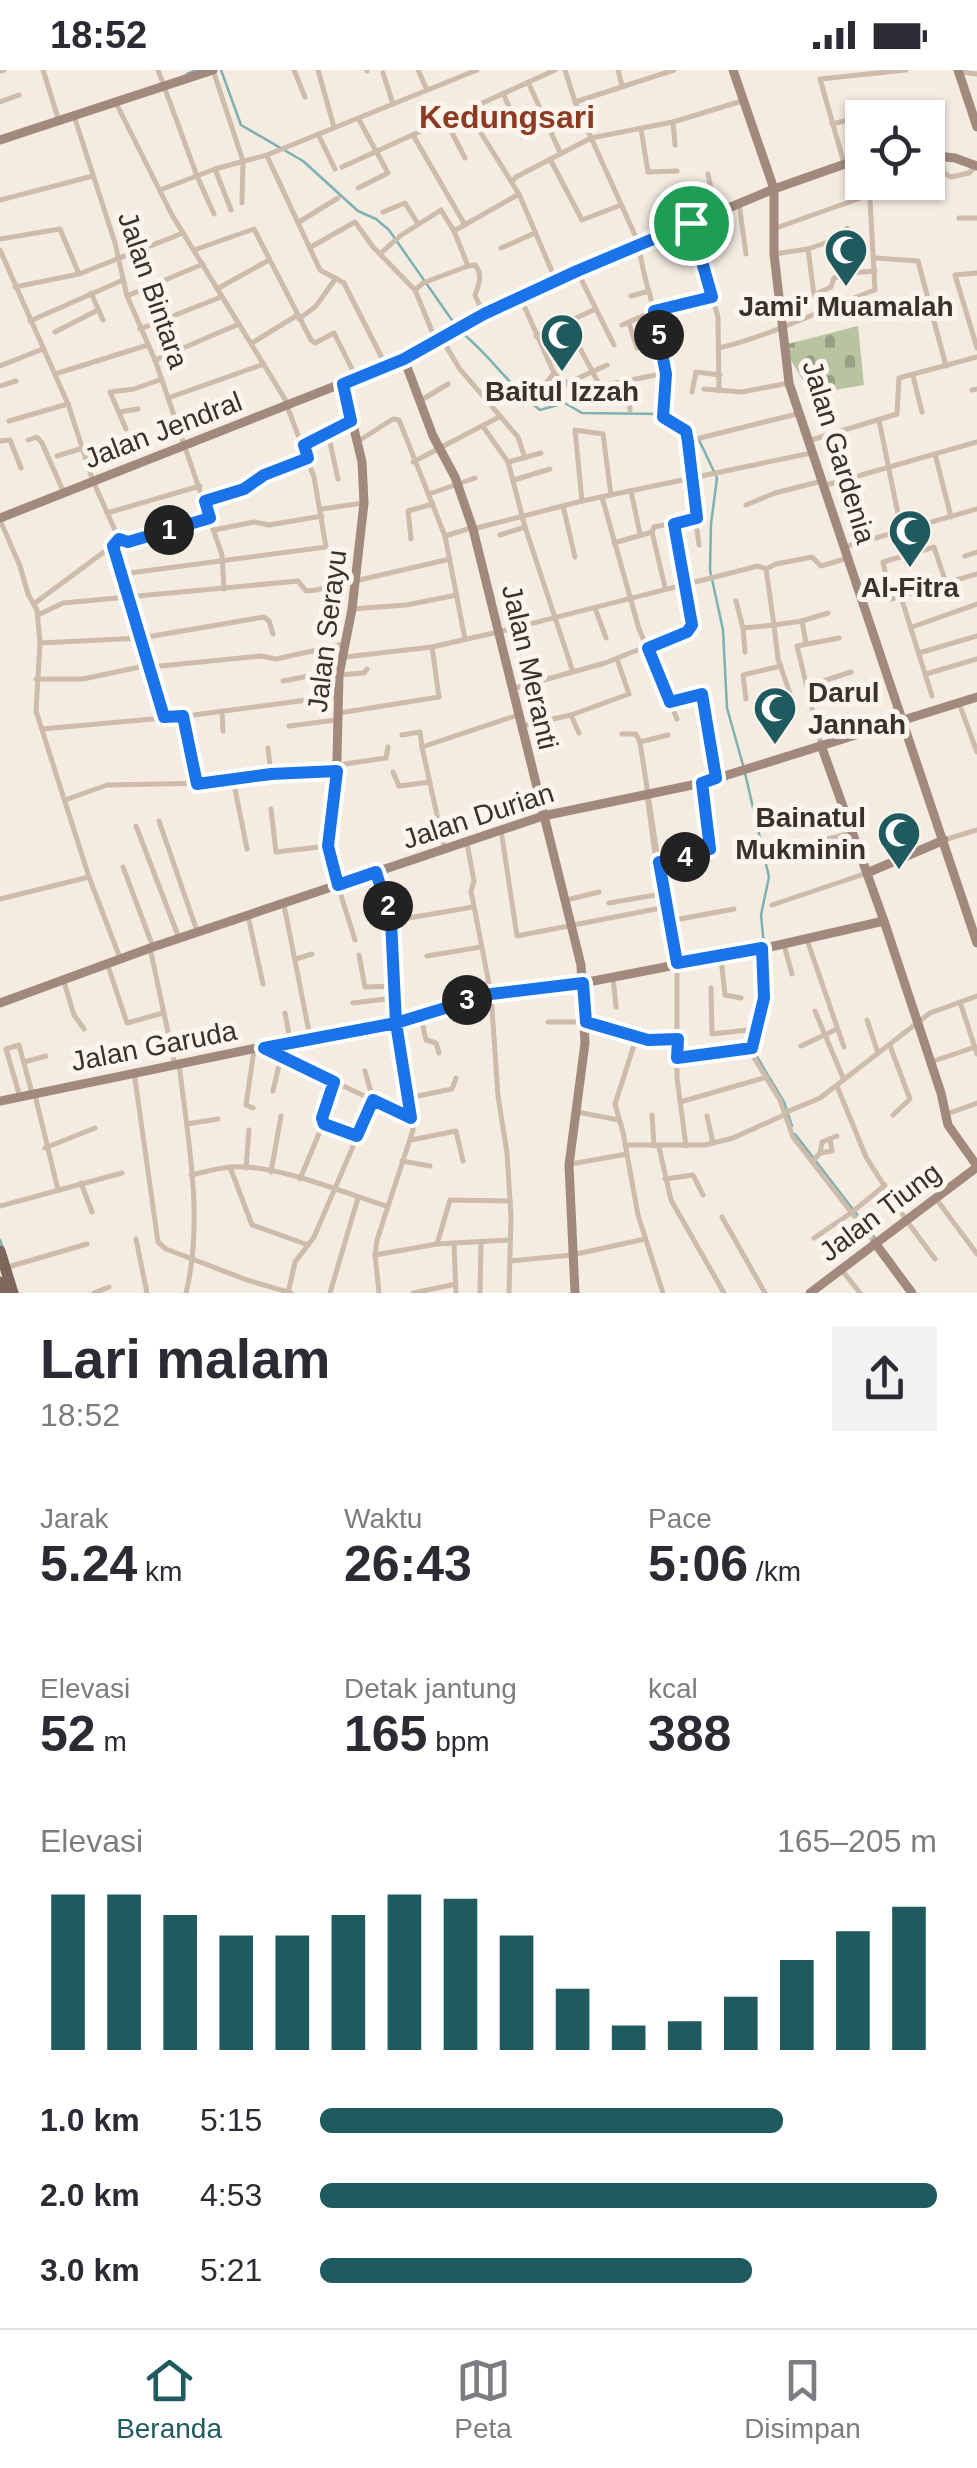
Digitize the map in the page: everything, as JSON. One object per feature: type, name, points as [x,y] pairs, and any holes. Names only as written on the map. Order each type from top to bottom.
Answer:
[{"type":"main road","points":[[0,1251],[9,1267],[12,1293]]},
{"type":"main road","points":[[0,1282],[3,1293]]},
{"type":"street","points":[[43,70],[58,116]]},
{"type":"street","points":[[158,70],[196,176],[214,214]]},
{"type":"street","points":[[0,140],[58,116],[74,116],[213,70],[243,161],[242,204]]},
{"type":"street","points":[[294,70],[304,97]]},
{"type":"street","points":[[318,70],[334,127]]},
{"type":"street","points":[[418,70],[427,90]]},
{"type":"street","points":[[160,190],[267,155],[477,70]]},
{"type":"street","points":[[318,134],[338,168],[555,70]]},
{"type":"street","points":[[565,70],[575,102],[638,244],[640,268],[650,291],[666,374],[663,414],[695,440],[692,480],[699,545]]},
{"type":"street","points":[[618,70],[622,86]]},
{"type":"street","points":[[575,102],[674,70]]},
{"type":"street","points":[[733,70],[774,189]]},
{"type":"street","points":[[844,163],[820,79],[906,70]]},
{"type":"street","points":[[977,74],[958,71],[977,128]]},
{"type":"street","points":[[383,73],[392,104]]},
{"type":"street","points":[[528,82],[560,152]]},
{"type":"street","points":[[503,93],[522,137]]},
{"type":"street","points":[[0,102],[19,94]]},
{"type":"street","points":[[512,182],[560,152],[592,138],[672,122],[742,102]]},
{"type":"street","points":[[116,103],[184,233],[288,406],[308,458],[327,546],[122,574]]},
{"type":"street","points":[[466,110],[512,182],[556,281]]},
{"type":"street","name":"Jalan Bintara","points":[[74,116],[127,296],[155,360],[205,501],[223,561],[224,589]]},
{"type":"street","points":[[358,118],[388,173],[358,188]]},
{"type":"street","points":[[444,119],[466,158]]},
{"type":"street","points":[[832,124],[845,121]]},
{"type":"street","points":[[672,122],[675,145]]},
{"type":"street","points":[[640,128],[648,172],[677,171]]},
{"type":"street","points":[[414,135],[465,225]]},
{"type":"street","points":[[267,155],[320,270],[344,282],[386,366]]},
{"type":"street","points":[[945,157],[977,166]]},
{"type":"street","points":[[550,158],[582,220],[621,205]]},
{"type":"street","name":"Jalan Jendral","points":[[0,519],[404,359],[484,314],[577,271],[844,163]]},
{"type":"street","points":[[945,174],[951,178],[961,176],[977,166]]},
{"type":"street","points":[[216,169],[231,210]]},
{"type":"street","points":[[708,174],[716,213]]},
{"type":"street","points":[[0,200],[93,176]]},
{"type":"street","name":"Jalan Gardenia","points":[[774,189],[774,254],[788,383],[976,938]]},
{"type":"street","points":[[454,231],[518,194]]},
{"type":"street","points":[[298,222],[338,198]]},
{"type":"street","points":[[774,229],[856,200]]},
{"type":"street","points":[[719,348],[784,329],[831,305],[874,290],[870,200]]},
{"type":"street","points":[[382,212],[405,203],[418,224]]},
{"type":"street","points":[[739,203],[746,254]]},
{"type":"street","points":[[380,254],[439,210],[454,231],[468,266]]},
{"type":"street","points":[[959,218],[977,218]]},
{"type":"street","points":[[311,247],[354,222],[415,290],[439,340],[518,437],[525,458]]},
{"type":"street","points":[[691,223],[718,316],[720,391]]},
{"type":"street","points":[[194,250],[254,228],[314,343],[334,332],[357,378]]},
{"type":"street","points":[[0,239],[61,230],[79,274]]},
{"type":"street","points":[[774,254],[808,249],[847,232],[848,273]]},
{"type":"street","points":[[15,287],[79,274],[184,233]]},
{"type":"street","points":[[502,248],[535,233]]},
{"type":"street","points":[[808,249],[813,294],[831,287],[834,278],[875,271]]},
{"type":"street","points":[[0,250],[68,404],[93,481],[119,539],[128,542],[210,518]]},
{"type":"street","points":[[875,258],[917,260],[946,366]]},
{"type":"street","points":[[217,289],[269,260]]},
{"type":"street","points":[[127,296],[203,264]]},
{"type":"street","points":[[415,290],[475,265],[480,284],[475,294],[484,314]]},
{"type":"street","points":[[577,271],[614,345]]},
{"type":"street","points":[[977,273],[955,276],[977,348]]},
{"type":"street","points":[[252,343],[316,306],[336,278]]},
{"type":"street","points":[[30,320],[123,280]]},
{"type":"street","points":[[631,296],[650,291]]},
{"type":"street","points":[[92,293],[102,320]]},
{"type":"street","points":[[140,328],[222,296]]},
{"type":"street","points":[[637,348],[626,324],[654,311],[712,297]]},
{"type":"street","points":[[521,298],[554,373],[565,383]]},
{"type":"street","points":[[885,305],[928,298]]},
{"type":"street","points":[[536,336],[596,309]]},
{"type":"street","points":[[55,332],[98,310]]},
{"type":"street","points":[[566,322],[600,386],[666,374]]},
{"type":"street","points":[[155,360],[239,324]]},
{"type":"street","points":[[55,374],[148,345]]},
{"type":"street","points":[[0,366],[43,349]]},
{"type":"street","points":[[808,441],[898,413],[897,380],[977,357]]},
{"type":"street","name":"Jalan Meranti","points":[[404,359],[473,528],[583,983],[586,1022],[568,1165],[575,1293]]},
{"type":"street","points":[[168,398],[265,363]]},
{"type":"street","points":[[560,400],[565,383],[607,366]]},
{"type":"street","points":[[692,392],[696,372],[720,375]]},
{"type":"street","points":[[532,402],[554,373]]},
{"type":"street","points":[[913,376],[922,412]]},
{"type":"street","points":[[126,429],[109,394],[111,390],[134,390],[162,379]]},
{"type":"street","points":[[0,386],[16,381]]},
{"type":"street","points":[[628,381],[630,410]]},
{"type":"street","points":[[704,388],[752,391],[788,383]]},
{"type":"street","name":"Jalan Serayu","points":[[338,885],[328,846],[338,768],[339,672],[352,609],[364,503],[357,442],[343,384]]},
{"type":"street","points":[[420,401],[448,384]]},
{"type":"street","points":[[491,404],[504,391]]},
{"type":"street","points":[[9,420],[68,404]]},
{"type":"street","points":[[119,412],[138,409]]},
{"type":"street","points":[[176,420],[193,414]]},
{"type":"street","points":[[695,440],[798,414]]},
{"type":"street","points":[[413,462],[500,417]]},
{"type":"street","points":[[357,442],[396,419],[445,536],[465,640]]},
{"type":"street","points":[[879,420],[901,530]]},
{"type":"street","points":[[304,445],[351,421]]},
{"type":"street","points":[[484,428],[508,462],[573,672]]},
{"type":"street","points":[[582,501],[574,430],[603,434],[611,495]]},
{"type":"street","points":[[328,434],[338,479]]},
{"type":"street","points":[[28,440],[36,438],[42,443],[64,493]]},
{"type":"street","points":[[0,441],[10,440],[22,468]]},
{"type":"street","points":[[746,505],[775,493],[889,468],[977,442]]},
{"type":"street","points":[[57,456],[83,448]]},
{"type":"street","points":[[508,462],[542,453]]},
{"type":"street","points":[[445,536],[630,490],[812,453]]},
{"type":"street","points":[[935,454],[951,517]]},
{"type":"street","points":[[205,501],[244,489],[264,475],[308,458]]},
{"type":"street","points":[[514,480],[550,469]]},
{"type":"street","points":[[429,494],[475,478]]},
{"type":"street","points":[[107,513],[200,486]]},
{"type":"street","points":[[630,490],[640,534]]},
{"type":"street","points":[[602,497],[630,597],[677,720]]},
{"type":"street","points":[[214,530],[254,522],[269,526],[364,503]]},
{"type":"street","points":[[411,539],[408,511],[433,504]]},
{"type":"street","points":[[563,506],[575,557]]},
{"type":"street","points":[[342,657],[465,640],[758,566],[766,569],[816,558],[821,566],[901,530],[977,509]]},
{"type":"street","points":[[665,588],[654,527],[697,518]]},
{"type":"street","points":[[0,519],[38,615],[35,703],[42,729],[89,877],[120,958]]},
{"type":"street","points":[[512,689],[648,648],[690,629],[674,524]]},
{"type":"street","points":[[500,536],[525,527]]},
{"type":"street","points":[[614,543],[652,532]]},
{"type":"street","points":[[35,604],[119,539]]},
{"type":"street","points":[[113,546],[164,717]]},
{"type":"street","points":[[946,583],[934,547],[884,560],[891,599],[977,575]]},
{"type":"street","points":[[965,556],[977,552]]},
{"type":"street","points":[[38,615],[63,604],[298,581],[309,591],[450,560]]},
{"type":"street","points":[[766,569],[781,666],[794,704]]},
{"type":"street","points":[[352,609],[406,606],[457,595]]},
{"type":"street","points":[[901,597],[932,696]]},
{"type":"street","points":[[736,601],[746,652]]},
{"type":"street","points":[[912,627],[977,604]]},
{"type":"street","points":[[595,608],[606,638]]},
{"type":"street","points":[[743,628],[802,622],[828,612]]},
{"type":"street","points":[[40,643],[141,638],[264,617],[270,621],[273,634]]},
{"type":"street","points":[[802,622],[802,644]]},
{"type":"street","points":[[919,653],[977,636]]},
{"type":"street","points":[[839,638],[797,648],[821,745],[884,921],[951,1131],[977,1167]]},
{"type":"street","points":[[36,679],[83,679],[149,666],[261,656],[276,660],[344,644]]},
{"type":"street","points":[[288,726],[440,695],[432,646]]},
{"type":"street","points":[[422,747],[519,720],[571,714],[629,694],[617,658]]},
{"type":"street","points":[[926,674],[977,660]]},
{"type":"street","points":[[746,699],[742,675],[781,666]]},
{"type":"street","points":[[283,681],[366,670]]},
{"type":"street","points":[[808,686],[851,672]]},
{"type":"street","points":[[670,702],[702,694],[716,778]]},
{"type":"street","points":[[42,729],[222,712],[339,695]]},
{"type":"street","name":"Jalan Durian","points":[[0,1003],[107,962],[248,916],[267,915],[338,885],[543,816],[702,783],[977,697]]},
{"type":"street","points":[[959,702],[977,752]]},
{"type":"street","points":[[222,712],[224,731]]},
{"type":"street","points":[[571,714],[579,733]]},
{"type":"street","points":[[183,716],[197,784]]},
{"type":"street","points":[[402,735],[420,732],[444,850]]},
{"type":"street","points":[[622,734],[636,734],[640,742],[662,896],[677,963],[677,1058],[686,1146]]},
{"type":"street","points":[[640,742],[668,735]]},
{"type":"street","points":[[65,800],[107,785],[197,784],[338,768],[386,758],[388,747]]},
{"type":"street","points":[[268,748],[271,774]]},
{"type":"street","points":[[392,772],[399,786],[430,782]]},
{"type":"street","points":[[233,779],[247,849]]},
{"type":"street","points":[[657,862],[710,849],[702,783]]},
{"type":"street","points":[[271,809],[276,852],[328,846]]},
{"type":"street","points":[[159,821],[198,932]]},
{"type":"street","points":[[136,826],[178,938]]},
{"type":"street","points":[[500,830],[516,935],[572,928],[666,907]]},
{"type":"street","points":[[772,905],[977,830]]},
{"type":"street","points":[[788,849],[854,832]]},
{"type":"street","points":[[467,843],[474,881],[471,891],[491,994],[510,1201],[509,1293]]},
{"type":"street","points":[[123,868],[151,947],[186,1124],[194,1258],[186,1293]]},
{"type":"street","points":[[376,872],[391,921],[396,1023],[411,1118],[411,1140],[386,1206],[375,1255],[379,1293]]},
{"type":"street","points":[[0,899],[89,877]]},
{"type":"street","points":[[338,885],[355,940]]},
{"type":"street","points":[[566,900],[598,892]]},
{"type":"street","points":[[610,903],[662,896]]},
{"type":"street","points":[[284,905],[310,1037]]},
{"type":"street","points":[[391,921],[474,907]]},
{"type":"street","points":[[669,921],[734,909]]},
{"type":"street","points":[[248,916],[263,984]]},
{"type":"street","name":"Jalan Garuda","points":[[0,1101],[396,1023],[491,994],[583,983],[784,945],[884,921]]},
{"type":"street","points":[[807,940],[844,1048]]},
{"type":"street","points":[[784,945],[792,974]]},
{"type":"street","points":[[427,956],[481,947]]},
{"type":"street","points":[[765,948],[764,998],[752,1048],[754,1058],[787,1112],[791,1133],[816,1158],[912,1293]]},
{"type":"street","points":[[296,959],[312,954]]},
{"type":"street","points":[[359,955],[365,988],[394,986]]},
{"type":"street","points":[[720,955],[725,995],[741,998]]},
{"type":"street","points":[[107,962],[127,1023],[162,1013]]},
{"type":"street","points":[[613,977],[616,1006]]},
{"type":"street","points":[[64,979],[74,1015],[84,1029]]},
{"type":"street","points":[[711,988],[712,1034],[757,1029]]},
{"type":"street","points":[[625,1145],[713,1144],[820,1098],[934,1011],[977,996]]},
{"type":"street","points":[[353,1003],[395,998]]},
{"type":"street","points":[[931,1062],[976,1051],[960,1002]]},
{"type":"street","points":[[815,1011],[844,1080]]},
{"type":"street","points":[[285,1014],[291,1042]]},
{"type":"street","points":[[421,1017],[426,1040],[436,1044],[439,1053]]},
{"type":"street","points":[[867,1020],[878,1053]]},
{"type":"street","points":[[548,1022],[586,1022],[648,1040],[678,1039]]},
{"type":"street","points":[[801,1046],[837,1029]]},
{"type":"street","points":[[637,1036],[615,1097],[645,1239],[663,1293]]},
{"type":"street","points":[[20,1096],[6,1049],[19,1045],[58,1190]]},
{"type":"street","points":[[890,1046],[910,1099],[892,1115]]},
{"type":"street","points":[[677,1058],[752,1048]]},
{"type":"street","points":[[253,1108],[246,1105],[259,1049],[411,1118]]},
{"type":"street","points":[[24,1062],[46,1056]]},
{"type":"street","points":[[273,1091],[282,1057]]},
{"type":"street","points":[[134,1072],[156,1237],[166,1249],[289,1293],[296,1262],[308,1245],[373,1100],[365,1070]]},
{"type":"street","points":[[408,1098],[454,1088],[456,1078]]},
{"type":"street","points":[[680,1102],[767,1078]]},
{"type":"street","points":[[300,1179],[324,1124],[322,1118],[334,1082]]},
{"type":"street","name":"Jalan Tiung","points":[[837,1086],[866,1157],[935,1258]]},
{"type":"street","points":[[946,1115],[977,1103]]},
{"type":"street","points":[[574,1111],[619,1120]]},
{"type":"street","points":[[271,1172],[281,1116]]},
{"type":"street","points":[[652,1116],[671,1200],[724,1293]]},
{"type":"street","points":[[707,1116],[713,1144]]},
{"type":"street","points":[[186,1124],[218,1119]]},
{"type":"street","points":[[324,1124],[357,1136]]},
{"type":"street","points":[[45,1148],[95,1128]]},
{"type":"street","points":[[246,1168],[249,1130]]},
{"type":"street","points":[[411,1140],[456,1130],[463,1160]]},
{"type":"street","points":[[834,1137],[832,1151],[816,1158],[822,1142],[834,1137]]},
{"type":"street","points":[[568,1165],[627,1154]]},
{"type":"street","points":[[402,1161],[430,1166]]},
{"type":"street","points":[[191,1175],[230,1167],[246,1168],[300,1179],[386,1206]]},
{"type":"street","points":[[230,1167],[252,1225],[308,1245]]},
{"type":"street","name":"Jalan Tiung","points":[[818,1291],[977,1167]]},
{"type":"street","points":[[0,1206],[122,1173]]},
{"type":"street","points":[[665,1179],[693,1175],[703,1194]]},
{"type":"street","points":[[82,1183],[92,1212]]},
{"type":"street","points":[[814,1238],[885,1184]]},
{"type":"street","points":[[330,1293],[358,1198]]},
{"type":"street","points":[[935,1198],[977,1254]]},
{"type":"street","points":[[436,1244],[450,1200],[510,1201]]},
{"type":"street","points":[[722,1217],[765,1293]]},
{"type":"street","points":[[136,1239],[147,1293]]},
{"type":"street","points":[[510,1261],[572,1256],[645,1239]]},
{"type":"street","points":[[375,1255],[436,1244],[510,1240]]},
{"type":"street","points":[[480,1293],[481,1242]]},
{"type":"street","points":[[454,1243],[456,1293]]},
{"type":"street","points":[[9,1267],[86,1244]]},
{"type":"street","points":[[842,1269],[860,1293]]},
{"type":"street","points":[[413,1293],[456,1284]]},
{"type":"street","points":[[94,1293],[109,1287]]},
{"type":"green space","points":[[858,326],[864,385],[811,394],[789,357],[788,344]]},
{"type":"waterway","points":[[187,74],[197,70]]},
{"type":"waterway","points":[[221,70],[241,125],[303,161],[358,211],[389,230],[456,326]]},
{"type":"waterway","points":[[461,332],[540,410],[565,403],[582,413],[661,414]]},
{"type":"waterway","points":[[668,417],[688,428],[700,442],[717,478],[710,570],[723,630],[727,708],[743,765]]},
{"type":"waterway","points":[[745,773],[769,877],[761,915],[764,946]]},
{"type":"waterway","points":[[760,1029],[756,1055],[784,1102],[792,1126]]},
{"type":"waterway","points":[[795,1134],[875,1238]]},
{"type":"waterway","points":[[0,1240],[3,1248]]},
{"type":"place","name":"Jami' Muamalah","points":[[846,288]]},
{"type":"place","name":"Baitul Izzah","points":[[562,373]]},
{"type":"place","name":"Al-Fitra","points":[[910,569]]},
{"type":"place","name":"Darul Jannah","points":[[775,746]]},
{"type":"place","name":"Bainatul Mukminin","points":[[899,871]]},
{"type":"district","name":"Kedungsari","points":[[507,117]]},
{"type":"route","points":[[691,223],[484,314],[404,359],[343,384],[351,421],[304,445],[308,458],[264,475],[244,489],[205,501],[210,518],[128,542],[119,539],[113,546],[164,717],[183,716],[197,784],[271,774],[337,771],[328,846],[338,885],[376,872],[391,921],[396,1023],[411,1118],[373,1100],[357,1136],[324,1124],[321,1121],[334,1082],[264,1048],[396,1023],[491,994],[583,983],[586,1022],[648,1040],[678,1039],[677,1058],[752,1048],[764,998],[762,948],[677,963],[659,862],[710,849],[702,783],[716,778],[702,694],[670,702],[648,648],[687,632],[692,625],[674,524],[697,518],[690,480],[693,479],[686,431],[663,417],[666,374],[654,311],[712,297],[691,223]]}]
